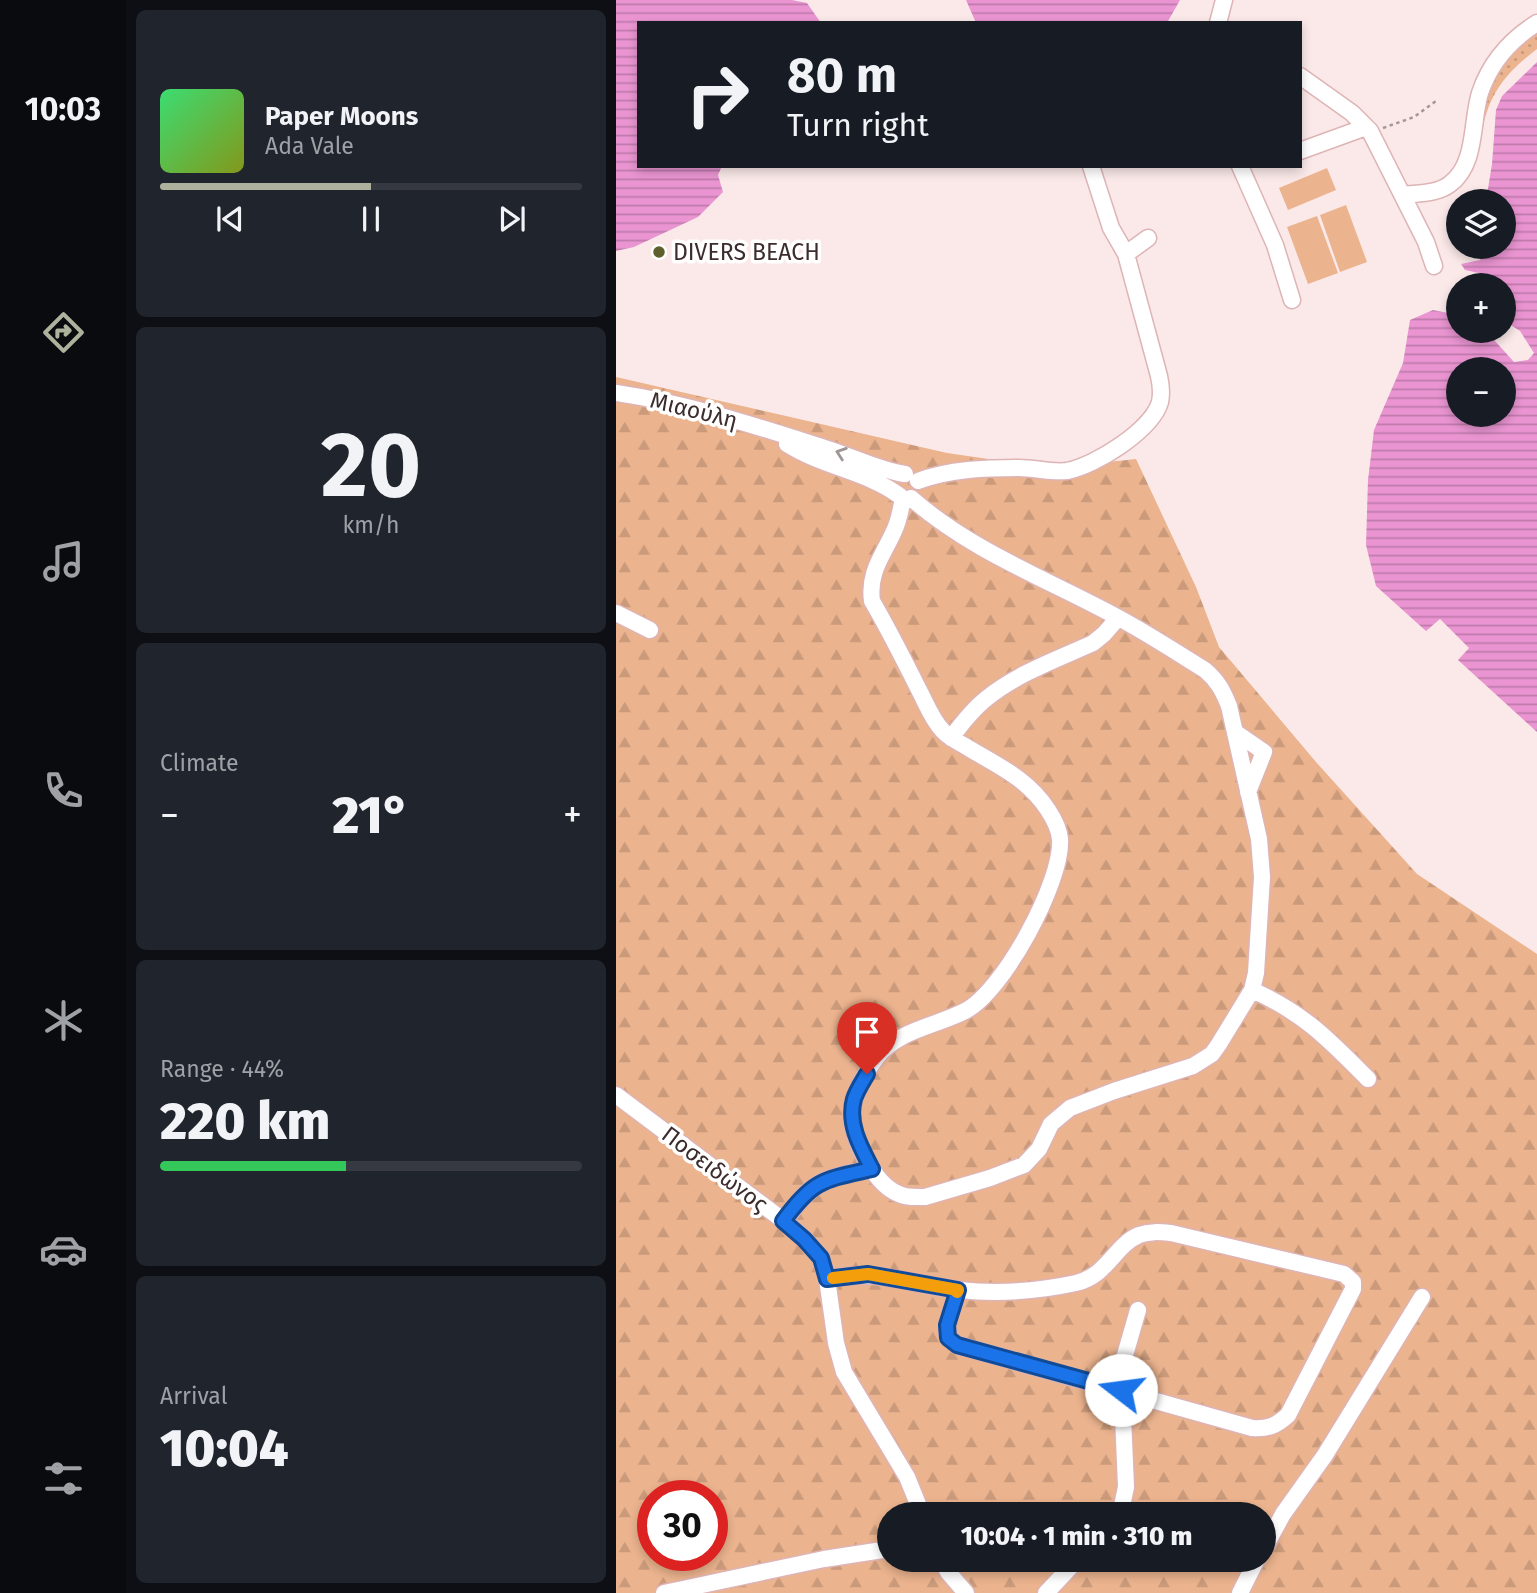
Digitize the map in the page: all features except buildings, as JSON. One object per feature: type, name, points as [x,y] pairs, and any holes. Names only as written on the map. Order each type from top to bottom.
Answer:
[{"type":"street","points":[[1219,21],[1224,0]]},
{"type":"street","points":[[1403,195],[1435,191],[1457,179],[1468,156],[1480,94],[1486,78],[1509,44],[1537,23]]},
{"type":"street","points":[[1302,77],[1352,113],[1368,129],[1426,242],[1434,266]]},
{"type":"street","points":[[1302,150],[1368,129]]},
{"type":"street","points":[[905,497],[895,485],[899,478],[1020,468],[1055,472],[1082,468],[1138,432],[1156,411],[1161,390],[1126,254],[1111,228],[1092,168]]},
{"type":"street","points":[[1247,168],[1292,300]]},
{"type":"street","points":[[1126,254],[1148,238]]},
{"type":"street","name":"Μιαούλη","points":[[616,393],[667,401],[912,478]]},
{"type":"street","points":[[771,432],[807,456],[867,477],[905,497],[990,553],[1118,618],[1215,678],[1223,689],[1235,732],[1258,839],[1262,877],[1256,973],[1252,990],[1219,1044],[1203,1061],[1070,1108],[1051,1124],[1033,1157],[1013,1170],[925,1197],[899,1195],[887,1187],[872,1169],[854,1130],[854,1098],[876,1058],[888,1046],[906,1035],[965,1011],[979,1003],[991,991],[1040,911],[1060,854],[1060,836],[1054,819],[1041,799],[1025,783],[951,738],[937,723],[872,601],[870,587],[873,571],[895,529],[905,497]]},
{"type":"street","points":[[616,613],[650,631]]},
{"type":"street","points":[[951,738],[969,714],[986,698],[1006,684],[1093,643],[1118,618]]},
{"type":"street","points":[[1235,732],[1264,752],[1248,792]]},
{"type":"street","points":[[1252,990],[1279,1002],[1314,1025],[1368,1079]]},
{"type":"street","name":"Ποσειδώνος","points":[[616,1095],[783,1221],[821,1258],[827,1279],[835,1343],[844,1372],[907,1478],[917,1502]]},
{"type":"street","points":[[783,1221],[804,1195],[817,1184],[831,1178],[872,1169]]},
{"type":"street","points":[[827,1279],[868,1274],[958,1290],[1006,1291],[1078,1283],[1104,1269],[1137,1236],[1153,1232],[1171,1233],[1344,1274],[1353,1282],[1353,1289],[1288,1415],[1278,1424],[1266,1429],[1252,1429],[957,1345],[948,1338],[947,1325],[958,1290]]},
{"type":"street","points":[[1276,1527],[1325,1455],[1422,1297]]},
{"type":"street","points":[[1123,1502],[1126,1487],[1126,1452],[1121,1369],[1138,1310]]},
{"type":"street","points":[[664,1593],[824,1559],[877,1551]]},
{"type":"street","points":[[948,1572],[966,1593]]},
{"type":"street","points":[[1046,1593],[1066,1572]]},
{"type":"street","points":[[1240,1593],[1250,1572]]},
{"type":"path","points":[[1368,129],[1414,117],[1436,101]]},
{"type":"green space","points":[[1537,30],[1537,49],[1506,77],[1499,87],[1488,110],[1481,138],[1476,137],[1481,105],[1502,59]]},
{"type":"green space","points":[[1327,168],[1336,190],[1288,210],[1279,188]]},
{"type":"green space","points":[[1346,205],[1367,262],[1340,272],[1320,215]]},
{"type":"green space","points":[[1317,216],[1338,273],[1308,284],[1287,227]]},
{"type":"green space","points":[[616,377],[947,453],[1051,468],[1136,459],[1196,587],[1219,647],[1316,762],[1417,874],[1537,954],[1537,1593],[616,1593]]},
{"type":"shaded area","points":[[616,0],[792,0],[807,3],[820,21],[637,21],[637,168],[721,168],[718,175],[723,192],[698,217],[634,247],[616,251]]},
{"type":"shaded area","points":[[966,0],[1180,0],[1168,21],[975,21]]},
{"type":"shaded area","points":[[1537,62],[1537,732],[1458,660],[1469,648],[1440,619],[1426,631],[1376,586],[1366,545],[1368,480],[1374,430],[1403,363],[1410,320],[1433,310],[1446,313],[1446,343],[1497,343],[1509,357],[1446,357],[1446,427],[1516,427],[1516,362],[1528,360],[1534,353],[1516,328],[1516,273],[1478,273],[1465,270],[1461,264],[1481,259],[1516,259],[1516,189],[1488,189],[1496,110],[1502,96]]},
{"type":"slow traffic","points":[[833,1278],[868,1274],[958,1290],[957,1292]]},
{"type":"place","name":"DIVERS BEACH","points":[[659,252]]},
{"type":"route","points":[[867,1074],[854,1098],[852,1116],[854,1130],[872,1169],[831,1178],[817,1184],[804,1195],[783,1221],[821,1258],[827,1279],[868,1274],[958,1290],[947,1325],[948,1338],[957,1345],[1121,1390]]}]
